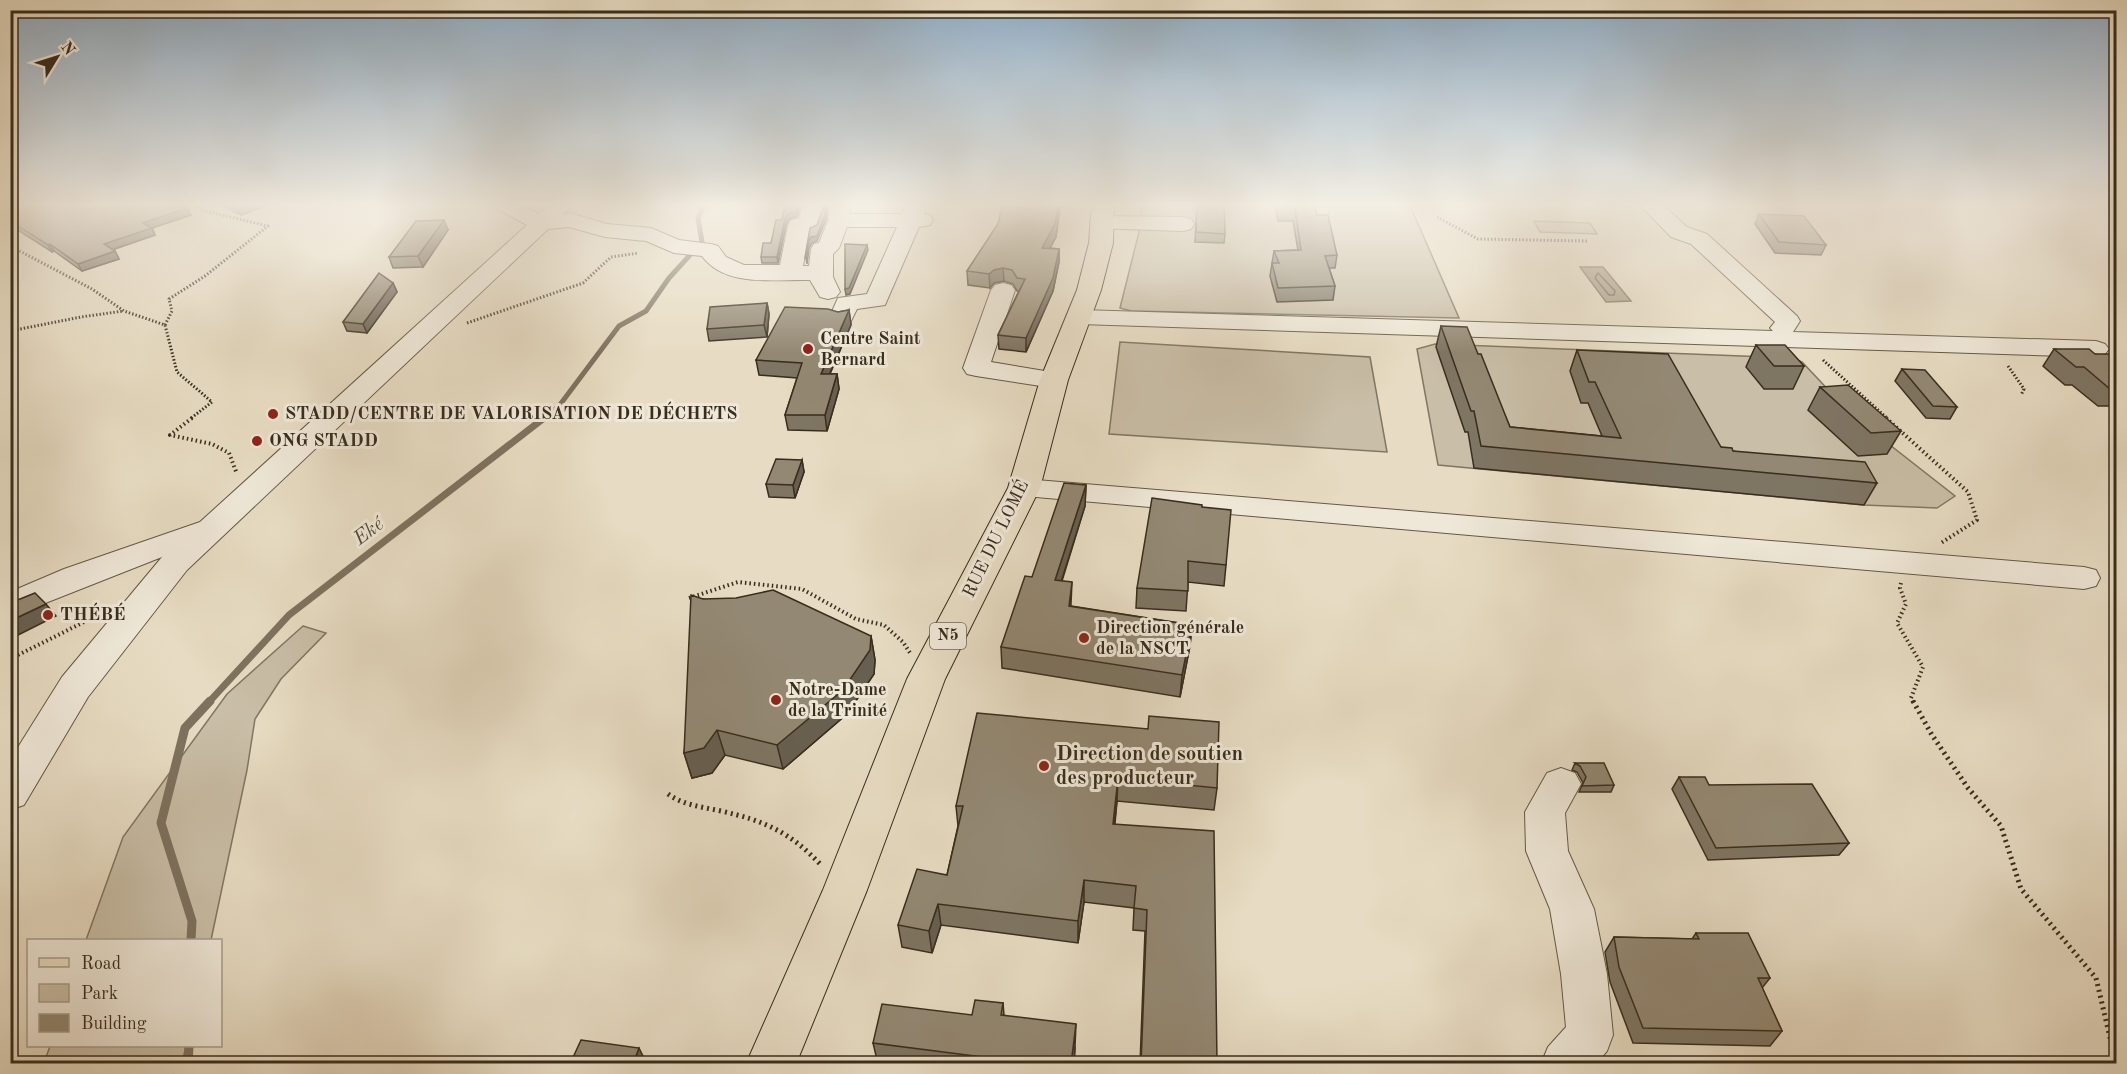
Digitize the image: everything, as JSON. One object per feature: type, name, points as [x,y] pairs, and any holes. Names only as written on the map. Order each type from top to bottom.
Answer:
[{"type":"main road","name":"RUE DU LOMÉ","points":[[771,1064],[845,890],[927,679],[1024,488],[1054,380],[1080,317],[1098,253]]},
{"type":"street","points":[[11,793],[75,687],[176,562],[211,527],[510,253]]},
{"type":"street","points":[[712,253],[718,262],[740,272],[821,273]]},
{"type":"street","points":[[790,273],[794,253]]},
{"type":"street","points":[[822,253],[821,273],[825,289],[843,313],[847,303],[876,300],[898,253]]},
{"type":"street","points":[[1691,253],[1765,323],[1791,334]]},
{"type":"street","points":[[1002,290],[976,368],[1054,380]]},
{"type":"street","points":[[1080,317],[1791,334],[1990,346],[2096,349]]},
{"type":"street","points":[[1024,488],[1916,562],[2084,579]]},
{"type":"street","points":[[10,605],[76,577],[211,527]]},
{"type":"street","points":[[1561,784],[1545,812],[1547,851],[1572,909],[1584,974],[1590,1035],[1565,1064]]},
{"type":"path","points":[[24,253],[92,289],[124,311],[165,325]]},
{"type":"path","points":[[234,253],[205,276],[169,299],[172,311],[165,325],[177,372],[212,402],[170,435],[212,444],[229,453],[245,496]]},
{"type":"path","points":[[417,339],[583,282],[601,269],[611,257],[633,253]]},
{"type":"path","points":[[10,331],[42,326],[78,316],[124,311]]},
{"type":"path","points":[[1791,334],[1837,372],[1968,492],[1977,520],[1916,562],[1906,571],[1900,588],[1906,604],[1897,623],[1923,667],[1911,698],[1932,735],[1968,788],[2001,826],[2021,890],[2096,978],[2116,1063]]},
{"type":"path","points":[[1990,346],[2013,371],[2024,389],[2021,395]]},
{"type":"path","points":[[689,598],[738,582],[802,588],[856,619],[884,625],[903,642],[927,679]]},
{"type":"path","points":[[10,659],[104,612]]},
{"type":"path","points":[[668,794],[678,801],[752,820],[779,831],[801,844],[845,890]]},
{"type":"green space","points":[[1134,253],[1431,253],[1459,318],[1131,311],[1120,308]]},
{"type":"green space","points":[[1120,342],[1370,357],[1387,452],[1109,434]]},
{"type":"green space","points":[[1435,344],[1792,358],[1802,362],[1853,416],[1955,496],[1937,508],[1864,505],[1438,465],[1417,349]]},
{"type":"green space","points":[[303,626],[326,633],[281,679],[255,719],[247,770],[211,939],[86,939],[123,837],[227,694]]},
{"type":"green space","points":[[50,1047],[186,1047],[182,1063],[44,1063]]},
{"type":"water","points":[[1580,267],[1603,267],[1631,301],[1606,302]]},
{"type":"building","points":[[63,253],[109,253],[78,264]]},
{"type":"building","points":[[392,253],[420,253],[418,256],[389,257]]},
{"type":"building","points":[[762,253],[778,253],[777,257],[761,257]]},
{"type":"building","points":[[845,253],[864,253],[849,288],[845,289]]},
{"type":"building","points":[[979,253],[1058,253],[1053,278],[1026,338],[998,335],[1025,279],[1017,278],[1012,270],[1003,268],[989,274],[967,271]]},
{"type":"building","points":[[1275,253],[1337,253],[1337,255],[1325,256],[1335,286],[1278,288],[1272,263],[1279,263]]},
{"type":"building","points":[[379,273],[393,283],[363,324],[343,322]]},
{"type":"building","points":[[767,303],[764,325],[707,329],[710,307]]},
{"type":"building","points":[[785,307],[828,309],[838,312],[849,310],[821,374],[837,374],[825,415],[785,415],[802,363],[756,360]]},
{"type":"building","points":[[1441,326],[1467,327],[1478,354],[1481,354],[1510,427],[1621,438],[1595,382],[1589,382],[1577,350],[1668,354],[1721,447],[1732,448],[1733,451],[1865,462],[1877,483],[1481,446],[1474,411],[1471,411]]},
{"type":"building","points":[[1756,345],[1785,345],[1804,366],[1774,366]]},
{"type":"building","points":[[2054,349],[2089,349],[2095,354],[2113,354],[2116,357],[2116,389],[2110,389],[2084,367],[2076,367]]},
{"type":"building","points":[[1902,369],[1925,370],[1957,407],[1933,406]]},
{"type":"building","points":[[1848,385],[1901,431],[1871,433],[1820,387]]},
{"type":"building","points":[[776,459],[802,460],[793,485],[766,484]]},
{"type":"building","points":[[1064,483],[1086,485],[1055,580],[1072,582],[1069,606],[1192,625],[1182,675],[1001,647],[1025,576],[1032,577]]},
{"type":"building","points":[[1152,498],[1231,510],[1226,565],[1188,561],[1188,591],[1137,588]]},
{"type":"building","name":"Notre-Dame de la Trinité","points":[[773,590],[871,636],[870,650],[843,690],[777,745],[717,730],[704,748],[684,753],[691,595],[703,599],[736,598]]},
{"type":"building","points":[[35,593],[46,604],[10,621],[10,603]]},
{"type":"building","points":[[977,713],[1148,729],[1149,716],[1219,722],[1217,788],[1118,778],[1113,824],[1214,831],[1217,1064],[1141,1064],[1147,910],[1134,908],[1136,886],[1084,880],[1078,921],[938,904],[929,931],[898,925],[917,869],[947,875],[963,806],[956,806]]},
{"type":"building","points":[[1575,763],[1604,763],[1614,785],[1582,786],[1586,777],[1580,766]]},
{"type":"building","points":[[1679,777],[1705,777],[1709,785],[1812,784],[1849,843],[1716,848]]},
{"type":"building","points":[[1696,933],[1748,933],[1770,978],[1758,978],[1782,1031],[1643,1028],[1619,967],[1614,937],[1699,939]]},
{"type":"building","points":[[975,1000],[1003,1003],[1001,1015],[1076,1024],[1071,1064],[1038,1064],[873,1043],[882,1004],[972,1015]]},
{"type":"building","points":[[581,1040],[639,1048],[633,1064],[570,1064]]},
{"type":"waterway","name":"Eké","points":[[542,419],[559,406],[619,326],[646,311],[669,278],[692,253]]},
{"type":"waterway","name":"Eké","points":[[209,702],[289,615],[544,418]]},
{"type":"waterway","name":"Eké","points":[[191,939],[192,921],[161,823],[185,728],[210,701]]},
{"type":"waterway","name":"Eké","points":[[188,1064],[189,1047]]},
{"type":"place","name":"Centre Saint Bernard","points":[[808,349]]},
{"type":"place","name":"STADD/CENTRE DE VALORISATION DE DÉCHETS","points":[[273,414]]},
{"type":"place","name":"ONG STADD","points":[[257,441]]},
{"type":"place","name":"THÉBÉ","points":[[48,615]]},
{"type":"place","name":"Direction générale de la NSCT","points":[[1084,638]]},
{"type":"place","name":"Notre-Dame de la Trinité","points":[[776,700]]},
{"type":"place","name":"Direction de soutien des producteur","points":[[1044,766]]}]
